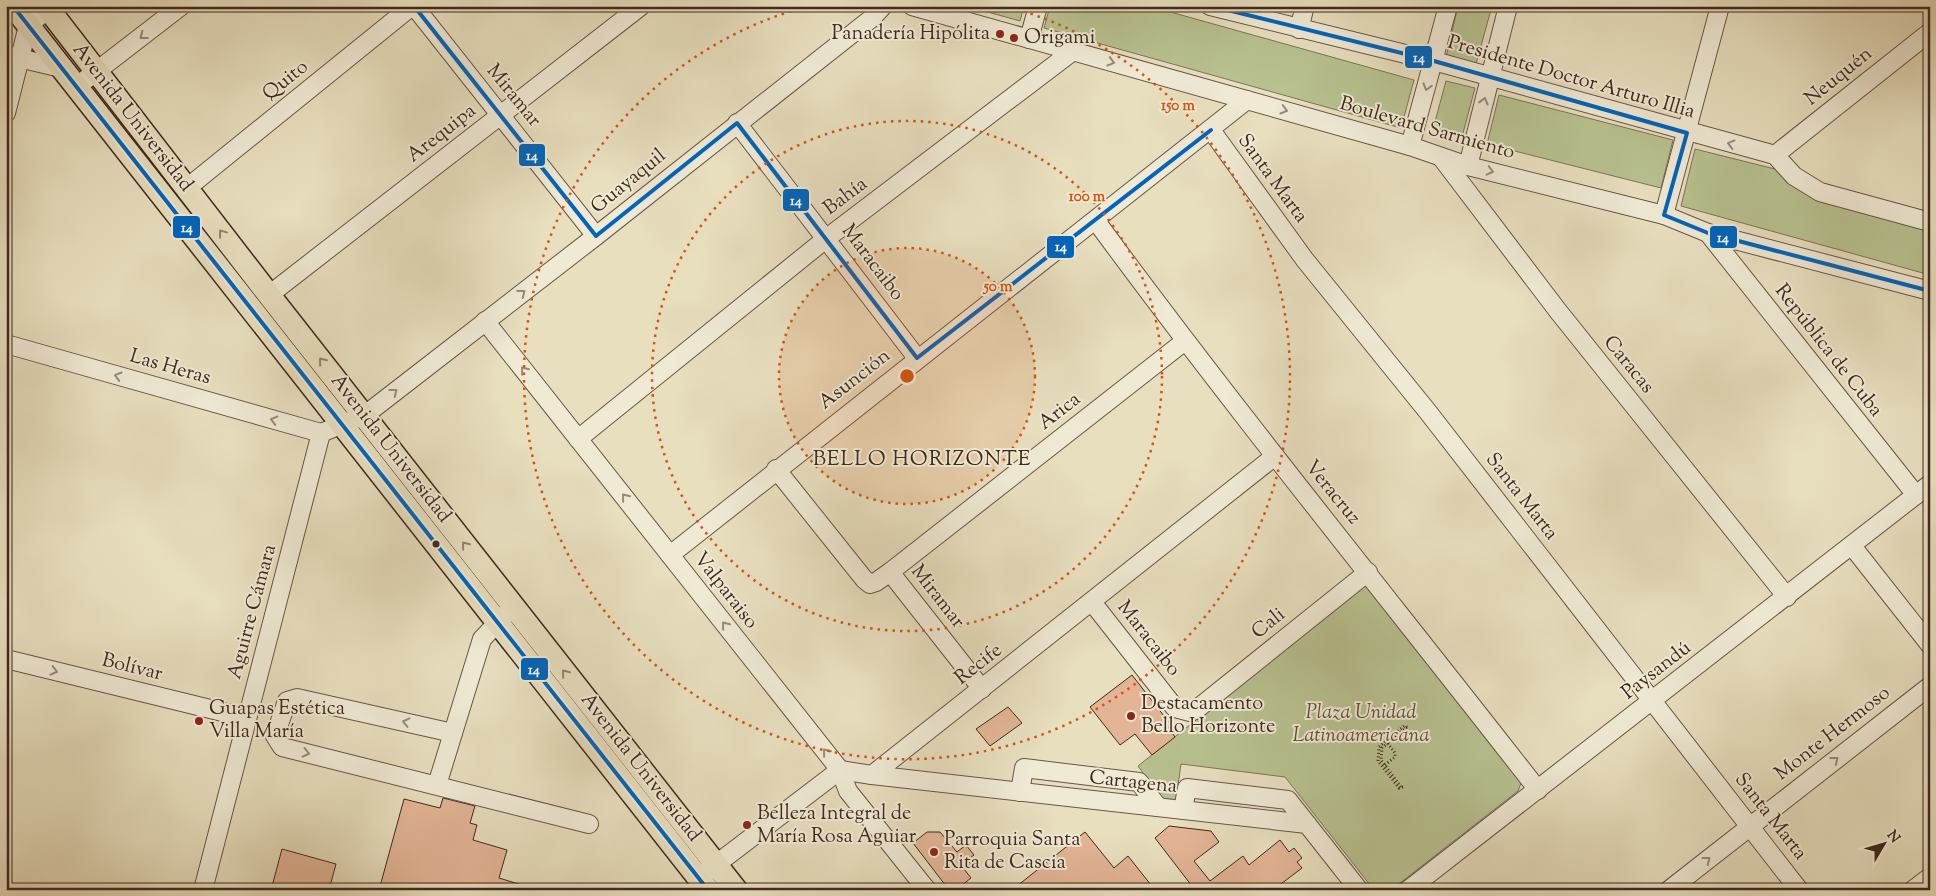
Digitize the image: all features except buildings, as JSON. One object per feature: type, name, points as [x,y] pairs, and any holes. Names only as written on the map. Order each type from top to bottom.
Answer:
[{"type":"main road","name":"Avenida Universidad","points":[[13,6],[342,424],[716,864],[736,890]]},
{"type":"main road","name":"Avenida Universidad","points":[[47,8],[269,295],[365,415],[505,615],[703,884]]},
{"type":"street","points":[[76,87],[181,6]]},
{"type":"street","name":"Miramar","points":[[413,6],[596,236]]},
{"type":"street","name":"Quito","points":[[187,188],[413,6]]},
{"type":"street","name":"Arequipa","points":[[269,295],[640,6]]},
{"type":"street","name":"Guayaquil","points":[[321,433],[365,415],[596,236],[872,18],[883,6]]},
{"type":"street","name":"Boulevard Sarmiento","points":[[912,6],[1410,146],[1468,166],[1664,215],[1708,233],[1930,291]]},
{"type":"street","points":[[1029,39],[1038,6]]},
{"type":"street","name":"Presidente Doctor Arturo Illia","points":[[1210,6],[1434,61],[1775,156]]},
{"type":"street","points":[[1300,29],[1305,6]]},
{"type":"street","points":[[1410,146],[1448,6]]},
{"type":"street","points":[[1468,166],[1508,6]]},
{"type":"street","points":[[1664,215],[1720,6]]},
{"type":"street","points":[[6,113],[14,57],[28,26],[47,8]]},
{"type":"street","name":"Neuquén","points":[[1775,156],[1930,32]]},
{"type":"street","name":"Bahía","points":[[578,439],[827,238],[1073,51]]},
{"type":"street","points":[[14,57],[60,68]]},
{"type":"street","name":"Asunción","points":[[670,555],[776,468],[1096,221],[1248,100]]},
{"type":"street","name":"Maracaibo","points":[[737,123],[827,238],[917,358]]},
{"type":"street","name":"Santa Marta","points":[[1211,130],[1305,260],[1434,420],[1799,890]]},
{"type":"street","points":[[1775,156],[1794,176],[1820,192],[1930,222]]},
{"type":"street","name":"Caracas","points":[[1440,157],[1558,311],[1787,597]]},
{"type":"street","name":"Veracruz","points":[[1096,221],[1185,341],[1538,790]]},
{"type":"street","name":"República de Cuba","points":[[1708,233],[1916,495]]},
{"type":"street","name":"Valparaiso","points":[[485,321],[840,770],[848,791],[927,890]]},
{"type":"street","name":"Arica","points":[[890,572],[1185,341]]},
{"type":"street","name":"Las Heras","points":[[6,344],[321,433]]},
{"type":"street","name":"Aguirre Cámara","points":[[203,890],[321,433]]},
{"type":"street","name":"Recife","points":[[872,775],[1276,456]]},
{"type":"street","name":"Miramar","points":[[776,468],[864,579],[870,584],[890,572],[982,689]]},
{"type":"street","name":"Paysandú","points":[[1408,890],[1930,484]]},
{"type":"street","points":[[1852,546],[1930,645]]},
{"type":"street","name":"Cali","points":[[1197,709],[1368,572]]},
{"type":"street","name":"Maracaibo","points":[[1092,602],[1175,708],[1190,712],[1197,709]]},
{"type":"street","points":[[437,785],[482,639],[505,615]]},
{"type":"street","name":"Bolívar","points":[[6,659],[247,718]]},
{"type":"street","name":"Monte Hermoso","points":[[1668,890],[1930,686]]},
{"type":"street","points":[[453,733],[297,698],[287,700],[275,736],[282,747],[589,824]]},
{"type":"street","points":[[1020,792],[1024,768],[1139,782],[1158,807]]},
{"type":"street","points":[[703,884],[716,864],[840,770],[872,775]]},
{"type":"street","name":"Cartagena","points":[[872,775],[1307,824],[1359,890]]},
{"type":"street","points":[[1913,890],[1930,877]]},
{"type":"path","points":[[1401,788],[1384,766],[1382,760],[1387,743],[1409,728],[1406,727]]},
{"type":"path","points":[[1384,766],[1395,757],[1395,753],[1387,743]]},
{"type":"green space","points":[[966,6],[1024,6],[1020,21]]},
{"type":"green space","points":[[1050,6],[1149,6],[1414,80],[1401,128],[1044,28]]},
{"type":"green space","points":[[1458,6],[1492,6],[1476,64],[1446,57]]},
{"type":"green space","points":[[1446,81],[1475,88],[1462,137],[1433,129]]},
{"type":"green space","points":[[1499,95],[1673,140],[1661,188],[1487,144]]},
{"type":"green space","points":[[1695,149],[1775,169],[1789,178],[1930,229],[1930,275],[1681,206]]},
{"type":"green space","name":"Plaza Unidad Latinoamericana","points":[[1365,586],[1369,586],[1521,783],[1518,791],[1391,890],[1374,890],[1285,777],[1181,764],[1176,800],[1161,798],[1138,766]]},
{"type":"transit line","name":"14","points":[[13,6],[708,890]]},
{"type":"transit line","name":"14","points":[[414,6],[596,236],[737,123],[917,358],[1211,130]]},
{"type":"transit line","name":"14","points":[[1211,6],[1434,61],[1687,133],[1664,215],[1708,233],[1930,291]]},
{"type":"place","name":"Panadería Hipólita","points":[[1000,34]]},
{"type":"place","name":"Origami","points":[[1014,38]]},
{"type":"place","name":"Destacamento Bello Horizonte","points":[[1131,716]]},
{"type":"place","name":"Guapas Estética Villa María","points":[[199,721]]},
{"type":"place","name":"Belleza Integral de María Rosa Aguiar","points":[[747,825]]},
{"type":"place","name":"Parroquia Santa Rita de Cascia","points":[[934,852]]},
{"type":"district","name":"BELLO HORIZONTE","points":[[922,460]]}]
